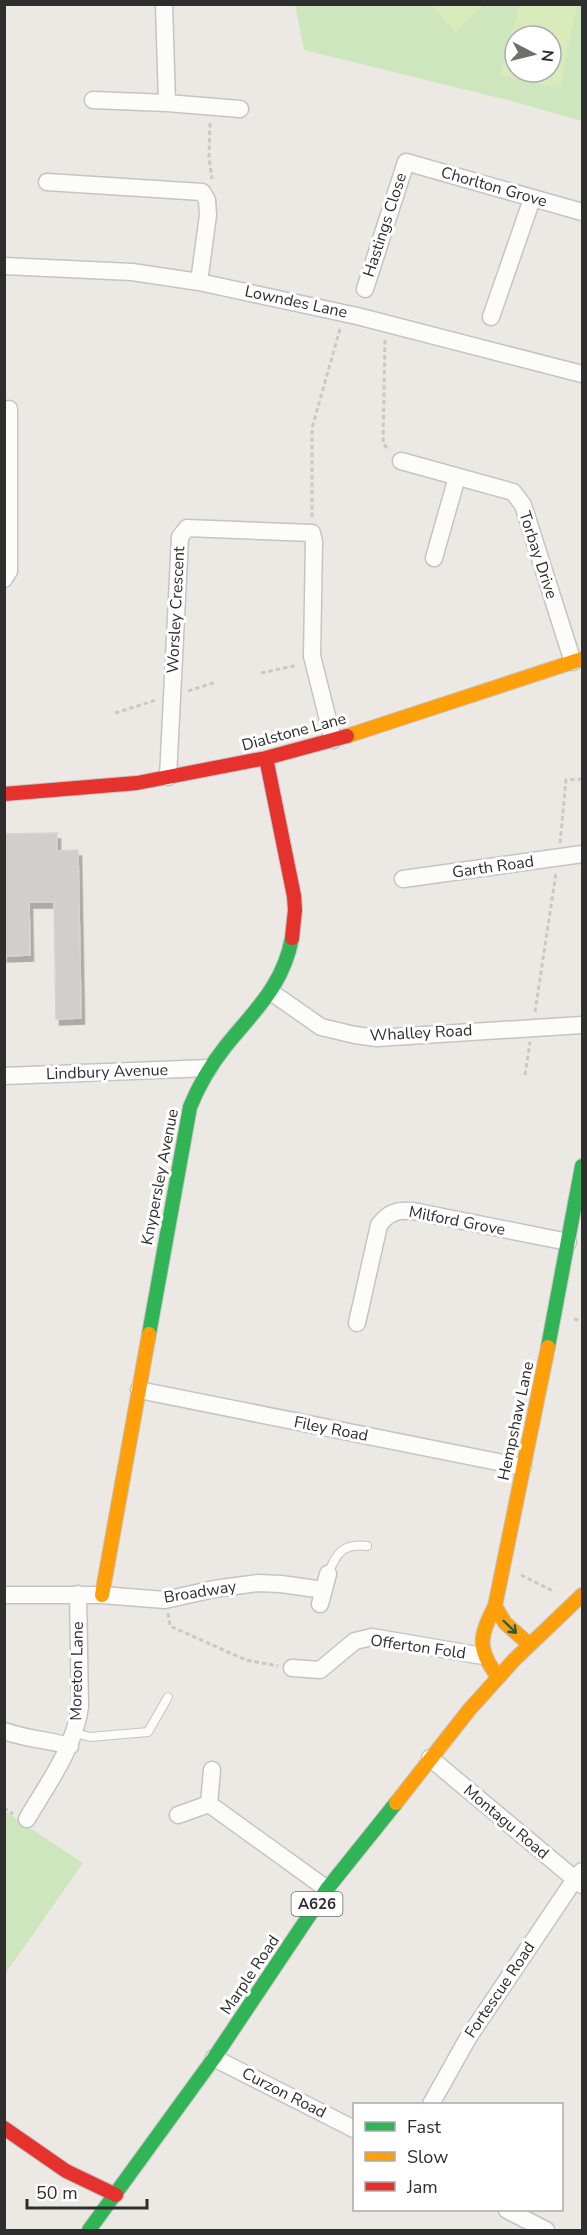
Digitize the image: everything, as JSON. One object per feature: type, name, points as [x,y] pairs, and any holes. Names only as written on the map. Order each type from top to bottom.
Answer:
[{"type":"street","points":[[164,4],[167,103]]},
{"type":"street","points":[[93,100],[240,109]]},
{"type":"street","name":"Chorlton Grove","points":[[406,162],[582,212]]},
{"type":"street","name":"Hastings Close","points":[[365,289],[406,162]]},
{"type":"street","points":[[47,182],[201,192],[207,200],[208,215],[199,282]]},
{"type":"street","points":[[491,317],[532,199]]},
{"type":"street","name":"Lowndes Lane","points":[[4,266],[132,272],[199,282],[344,313],[582,374]]},
{"type":"street","points":[[4,579],[9,571],[9,409]]},
{"type":"street","name":"Torbay Drive","points":[[401,462],[513,492],[523,506],[578,660]]},
{"type":"street","points":[[434,558],[457,477]]},
{"type":"street","name":"Worsley Crescent","points":[[168,777],[180,537],[187,528],[312,533]]},
{"type":"street","points":[[312,533],[314,542],[311,639],[313,662],[333,740]]},
{"type":"street","name":"Dialstone Lane","points":[[4,794],[137,783],[266,758],[333,740],[578,660]]},
{"type":"street","name":"Knypersley Avenue","points":[[102,1595],[186,1124],[195,1092],[233,1035],[271,993],[286,959],[292,937],[295,909],[266,758]]},
{"type":"street","name":"Garth Road","points":[[404,879],[582,854]]},
{"type":"street","name":"Whalley Road","points":[[271,993],[321,1027],[377,1038],[582,1025]]},
{"type":"street","name":"Lindbury Avenue","points":[[4,1076],[209,1068]]},
{"type":"street","name":"Hempshaw Lane","points":[[483,1656],[487,1621],[495,1606],[582,1172]]},
{"type":"street","name":"Milford Grove","points":[[357,1323],[379,1225],[387,1216],[398,1210],[568,1242]]},
{"type":"street","name":"Filey Road","points":[[139,1390],[523,1467]]},
{"type":"street","name":"Broadway","points":[[4,1595],[78,1594],[165,1600],[214,1589],[258,1583],[324,1589]]},
{"type":"street","name":"Moreton Lane","points":[[27,1819],[72,1740],[80,1707],[78,1594]]},
{"type":"street","name":"A626","points":[[530,1645],[579,1598]]},
{"type":"street","points":[[495,1606],[505,1623],[530,1645]]},
{"type":"street","name":"Offerton Fold","points":[[291,1668],[320,1670],[355,1641],[372,1637],[483,1656]]},
{"type":"street","name":"Marple Road","points":[[88,2230],[96,2204],[116,2195],[214,2058],[327,1889],[430,1758],[498,1677],[530,1645]]},
{"type":"street","points":[[483,1656],[498,1677]]},
{"type":"street","name":"Moreton Lane","points":[[4,1731],[31,1739],[72,1740]]},
{"type":"street","name":"Montagu Road","points":[[430,1758],[580,1878]]},
{"type":"street","points":[[209,1804],[212,1770]]},
{"type":"street","points":[[209,1804],[327,1889]]},
{"type":"street","points":[[178,1815],[209,1804]]},
{"type":"street","name":"Fortescue Road","points":[[432,2103],[468,2038],[580,1878]]},
{"type":"street","name":"Curzon Road","points":[[214,2058],[353,2128]]},
{"type":"street","points":[[4,2128],[66,2171],[116,2195]]},
{"type":"street","points":[[66,2171],[96,2204]]},
{"type":"street","points":[[509,2211],[542,2230]]},
{"type":"lane","points":[[324,1589],[334,1558],[345,1547],[355,1544],[367,1546]]},
{"type":"lane","points":[[72,1740],[148,1732],[168,1697]]},
{"type":"path","points":[[201,192],[213,186],[209,157],[211,106]]},
{"type":"path","points":[[312,533],[312,428],[344,313]]},
{"type":"path","points":[[385,323],[383,444],[401,462]]},
{"type":"path","points":[[261,673],[313,662]]},
{"type":"path","points":[[525,1075],[558,858],[566,780],[582,779]]},
{"type":"path","points":[[503,1567],[579,1598]]},
{"type":"path","points":[[165,1600],[170,1626],[246,1660],[291,1668]]},
{"type":"green space","points":[[520,4],[577,5],[563,73],[563,24],[514,24]]},
{"type":"green space","points":[[295,5],[582,5],[582,121],[515,102],[304,50]]},
{"type":"green space","points":[[431,5],[484,5],[455,32]]},
{"type":"green space","points":[[542,84],[561,84],[560,88]]},
{"type":"green space","points":[[4,1811],[83,1863],[5,1974],[4,1973]]},
{"type":"building","points":[[57,833],[57,851],[78,850],[81,1018],[56,1019],[54,902],[29,902],[30,955],[4,956],[4,834]]},
{"type":"traffic: fast","points":[[149,1334],[190,1107],[214,1061],[257,1009],[274,984],[288,955],[292,938]]},
{"type":"traffic: fast","points":[[548,1347],[582,1166]]},
{"type":"traffic: fast","points":[[89,2230],[214,2058],[327,1889],[396,1803]]},
{"type":"traffic: slow","points":[[347,736],[582,659]]},
{"type":"traffic: slow","points":[[102,1595],[149,1334]]},
{"type":"traffic: slow","points":[[498,1677],[486,1658],[483,1635],[495,1606],[548,1347]]},
{"type":"traffic: slow","points":[[396,1803],[469,1710],[514,1660],[582,1595]]},
{"type":"traffic: slow","points":[[495,1606],[505,1623],[530,1645]]},
{"type":"traffic: jam","points":[[4,794],[137,783],[266,758],[347,736]]},
{"type":"traffic: jam","points":[[266,758],[294,896],[292,938]]},
{"type":"traffic: jam","points":[[4,2128],[66,2171],[116,2195]]}]
